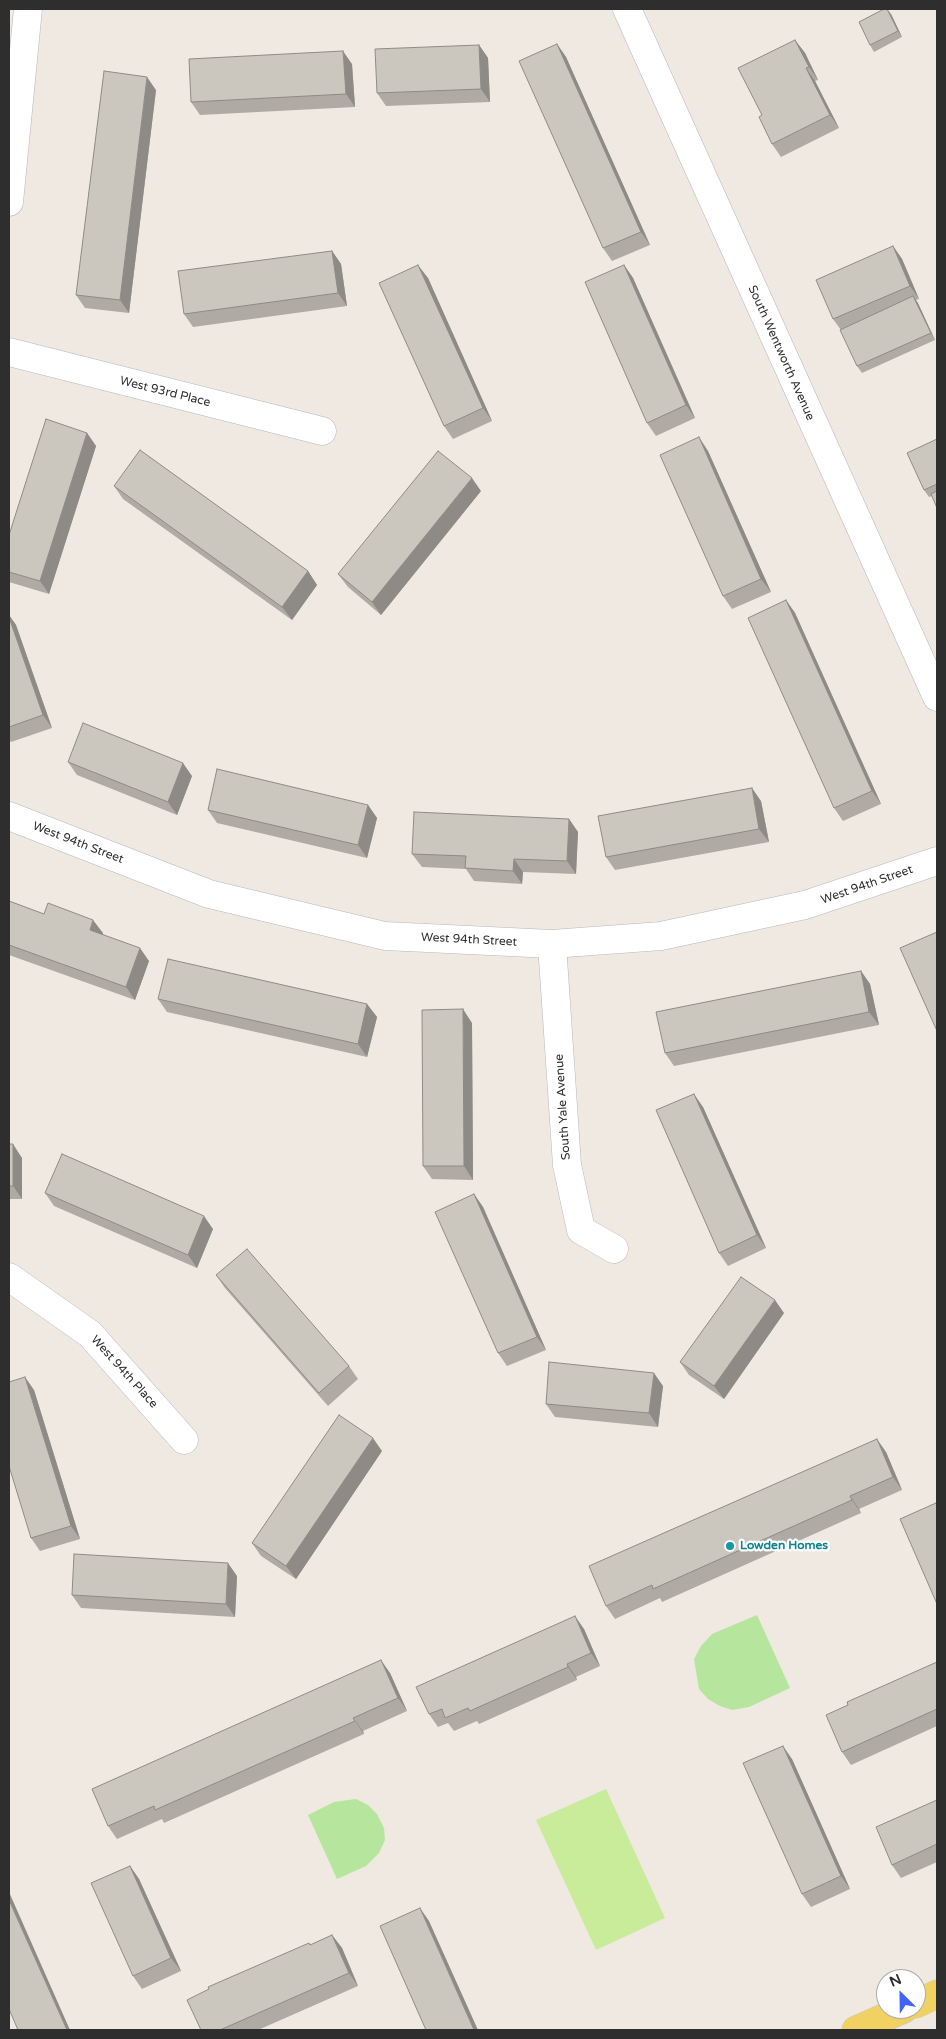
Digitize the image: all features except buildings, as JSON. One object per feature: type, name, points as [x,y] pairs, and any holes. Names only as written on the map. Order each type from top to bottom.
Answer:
[{"type":"main road","points":[[856,2030],[881,2019]]},
{"type":"street","points":[[9,202],[28,9]]},
{"type":"street","name":"South Wentworth Avenue","points":[[626,9],[937,697]]},
{"type":"street","name":"West 93rd Place","points":[[9,352],[322,431]]},
{"type":"street","name":"West 94th Street","points":[[9,816],[210,894],[386,936],[552,944],[661,936],[805,906],[937,861]]},
{"type":"street","name":"South Yale Avenue","points":[[552,944],[567,1164],[582,1230],[614,1249]]},
{"type":"street","name":"West 94th Place","points":[[9,1276],[90,1334],[184,1440]]},
{"type":"green space","points":[[757,1615],[790,1688],[749,1707],[732,1710],[720,1706],[708,1699],[699,1689],[694,1659],[701,1646],[712,1634]]},
{"type":"green space","points":[[606,1789],[665,1918],[596,1950],[536,1820]]},
{"type":"green space","points":[[356,1799],[368,1805],[377,1814],[384,1828],[385,1840],[379,1853],[366,1866],[337,1879],[308,1815],[334,1802]]},
{"type":"place","name":"Lowden Homes","points":[[730,1546]]}]
